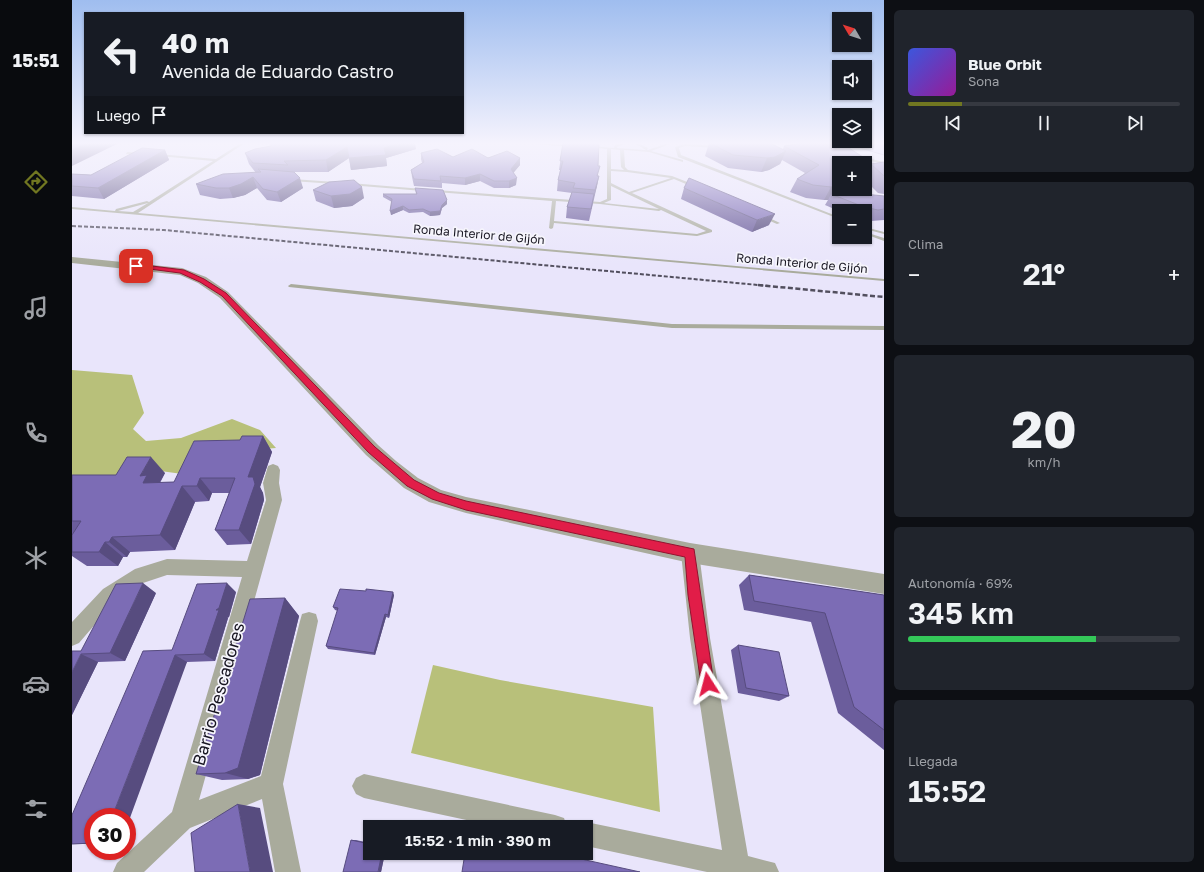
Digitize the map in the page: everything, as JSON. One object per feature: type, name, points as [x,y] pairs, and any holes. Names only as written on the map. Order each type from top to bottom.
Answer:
[{"type":"street","points":[[72,260],[182,272],[202,280],[224,295],[372,450],[411,483],[436,496],[466,505],[690,553],[884,584]]},
{"type":"street","name":"Barrio Pescadores","points":[[182,819],[274,500],[271,483],[273,470]]},
{"type":"street","points":[[690,553],[700,638],[738,870]]},
{"type":"street","points":[[72,636],[109,595],[135,577],[167,567],[253,569]]},
{"type":"street","points":[[288,872],[271,784],[309,621]]},
{"type":"street","points":[[126,872],[182,819],[271,784]]},
{"type":"street","points":[[364,786],[522,820]]},
{"type":"street","points":[[593,836],[738,870],[766,872]]},
{"type":"lane","points":[[135,214],[181,184]]},
{"type":"lane","points":[[348,184],[554,200],[666,211]]},
{"type":"lane","points":[[552,222],[697,235],[710,231],[609,184],[609,200],[600,204]]},
{"type":"lane","points":[[629,193],[658,184]]},
{"type":"lane","points":[[688,184],[696,187]]},
{"type":"lane","points":[[739,184],[832,220]]},
{"type":"lane","points":[[750,184],[832,215]]},
{"type":"lane","points":[[109,212],[140,205],[159,198]]},
{"type":"lane","points":[[159,198],[153,208],[158,213],[169,216]]},
{"type":"lane","points":[[551,228],[554,200]]},
{"type":"lane","name":"Ronda Interior de Gijón","points":[[72,208],[884,280]]},
{"type":"lane","points":[[758,214],[778,223]]},
{"type":"lane","points":[[872,230],[884,233]]},
{"type":"lane","points":[[872,236],[884,240]]},
{"type":"lane","points":[[291,286],[672,326],[884,328]]},
{"type":"green space","points":[[72,370],[132,375],[144,413],[133,429],[146,441],[181,438],[232,419],[260,430],[276,448],[201,454],[190,475],[138,468],[129,484],[72,486]]},
{"type":"green space","points":[[433,665],[500,680],[653,707],[660,812],[411,753]]},
{"type":"building","points":[[72,184],[106,184],[98,188],[72,186]]},
{"type":"building","points":[[196,184],[242,184],[229,188],[216,188]]},
{"type":"building","points":[[259,184],[291,184],[277,192],[263,189]]},
{"type":"building","points":[[326,184],[358,184],[362,187],[350,194],[331,196],[313,190]]},
{"type":"building","points":[[575,184],[597,184],[595,190],[573,188]]},
{"type":"building","points":[[686,184],[703,184],[775,214],[757,220],[684,188]]},
{"type":"building","points":[[810,184],[832,184],[831,187],[813,185]]},
{"type":"building","points":[[415,188],[443,190],[447,200],[442,205],[440,211],[430,212],[423,209],[409,210],[403,206],[390,211],[392,199],[383,194],[417,194]]},
{"type":"building","points":[[572,192],[594,194],[591,209],[567,207]]},
{"type":"building","points":[[836,196],[884,196],[884,209],[872,209],[872,204],[856,204]]},
{"type":"building","points":[[242,436],[263,436],[248,477],[253,477],[255,484],[239,530],[215,530],[235,478],[200,478],[197,486],[182,486],[160,535],[112,537],[109,542],[105,542],[99,552],[72,552],[72,535],[81,521],[72,521],[72,475],[116,475],[127,457],[151,457],[140,476],[147,475],[143,483],[174,482],[194,441],[240,440]]},
{"type":"building","points":[[749,575],[884,595],[884,730],[854,707],[825,613],[754,601]]},
{"type":"building","points":[[143,583],[110,653],[81,654],[72,672],[72,651],[81,651],[116,584]]},
{"type":"building","points":[[227,583],[219,608],[216,610],[219,610],[204,654],[175,655],[116,808],[84,808],[84,843],[72,844],[72,815],[143,651],[172,650],[197,584]]},
{"type":"building","points":[[340,589],[366,591],[366,589],[393,592],[388,615],[385,614],[374,653],[326,646],[338,608],[333,607]]},
{"type":"building","points":[[285,598],[238,768],[225,773],[196,774],[250,599]]},
{"type":"building","points":[[738,645],[779,652],[789,696],[746,688]]},
{"type":"building","points":[[238,804],[250,872],[195,872],[191,833]]},
{"type":"building","points":[[351,840],[363,843],[363,860],[381,860],[378,872],[343,872]]},
{"type":"building","points":[[464,860],[586,860],[640,872],[462,872]]},
{"type":"railway","points":[[72,226],[164,230],[769,286]]},
{"type":"railway","points":[[758,285],[884,297]]},
{"type":"route","points":[[136,266],[182,272],[202,280],[224,295],[372,450],[411,483],[436,496],[466,505],[690,553],[694,595],[708,684]]}]
